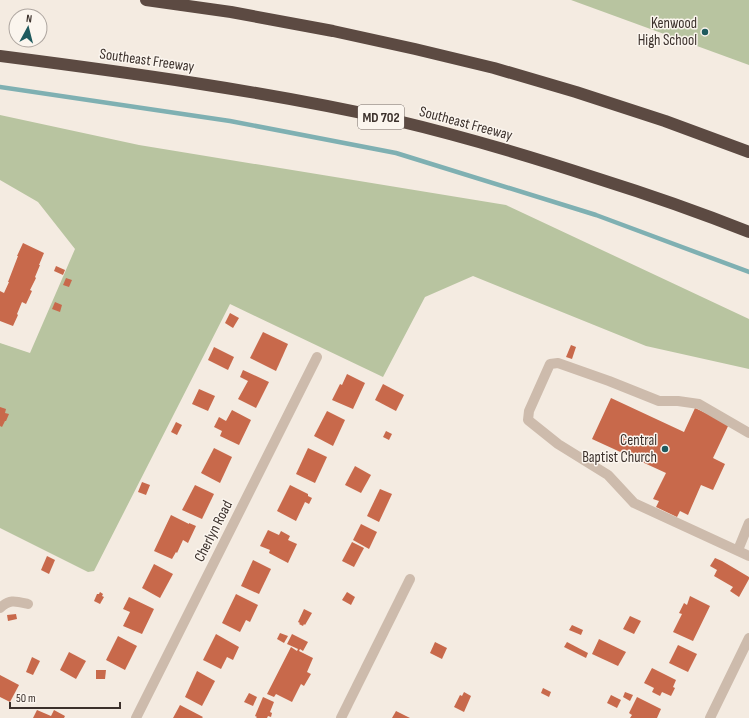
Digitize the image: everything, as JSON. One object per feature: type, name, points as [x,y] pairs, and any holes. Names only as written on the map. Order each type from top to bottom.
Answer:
[{"type":"highway","points":[[146,0],[231,12],[333,31],[494,68],[576,92],[658,119],[749,152]]},
{"type":"highway","name":"Southeast Freeway","points":[[0,56],[104,69],[219,87],[317,104],[395,120],[476,141],[555,164],[640,192],[749,232]]},
{"type":"street","name":"Cherlyn Road","points":[[136,718],[317,358]]},
{"type":"street","points":[[749,433],[699,404],[678,401],[659,401],[558,362],[550,364],[528,411],[528,420],[558,444],[608,475],[634,503],[749,556]]},
{"type":"street","points":[[738,550],[749,523]]},
{"type":"street","points":[[340,718],[410,579]]},
{"type":"street","points":[[0,608],[7,602],[11,601],[28,604]]},
{"type":"street","points":[[710,718],[749,638]]},
{"type":"green space","name":"Kenwood High School","points":[[571,0],[749,0],[749,65]]},
{"type":"green space","points":[[0,115],[139,145],[506,205],[749,319],[749,369],[646,346],[473,276],[425,297],[383,377],[230,304],[94,571],[88,572],[0,528],[0,343],[30,353],[75,249],[38,202],[0,180]]},
{"type":"building","points":[[23,243],[44,253],[35,277],[36,278],[30,290],[32,291],[26,304],[22,302],[13,326],[0,321],[0,291],[4,293]]},
{"type":"building","points":[[56,266],[65,270],[63,275],[54,271]]},
{"type":"building","points":[[66,278],[72,280],[69,287],[63,285]]},
{"type":"building","points":[[55,302],[62,305],[60,312],[52,309]]},
{"type":"building","points":[[230,313],[239,318],[233,328],[225,323]]},
{"type":"building","points":[[263,332],[288,344],[276,371],[250,358]]},
{"type":"building","points":[[571,345],[576,347],[572,359],[566,357]]},
{"type":"building","points":[[214,347],[234,357],[228,370],[208,360]]},
{"type":"building","points":[[243,370],[269,382],[256,408],[238,399],[248,381],[240,377]]},
{"type":"building","points":[[347,374],[365,383],[353,409],[332,400]]},
{"type":"building","points":[[383,384],[404,395],[396,411],[375,400]]},
{"type":"building","points":[[199,389],[215,396],[208,411],[192,404]]},
{"type":"building","name":"Central Baptist Church","points":[[611,398],[684,432],[695,408],[729,424],[713,458],[725,464],[713,490],[701,485],[688,515],[680,511],[677,517],[656,507],[659,501],[653,499],[666,473],[592,439]]},
{"type":"building","points":[[0,407],[6,409],[5,413],[9,414],[2,427],[0,426]]},
{"type":"building","points":[[232,410],[251,420],[239,445],[220,436],[222,431],[214,427],[219,417],[226,421]]},
{"type":"building","points":[[327,411],[345,420],[333,446],[314,436]]},
{"type":"building","points":[[176,422],[182,425],[177,435],[171,432]]},
{"type":"building","points":[[386,431],[392,434],[389,440],[383,437]]},
{"type":"building","points":[[214,448],[232,457],[220,483],[201,473]]},
{"type":"building","points":[[308,448],[327,457],[315,483],[296,474]]},
{"type":"building","points":[[355,466],[371,475],[361,493],[345,485]]},
{"type":"building","points":[[142,482],[150,485],[146,495],[138,492]]},
{"type":"building","points":[[195,485],[214,494],[202,519],[182,510]]},
{"type":"building","points":[[290,485],[308,494],[308,496],[312,498],[309,504],[305,502],[296,521],[277,511]]},
{"type":"building","points":[[380,489],[392,494],[379,522],[367,516]]},
{"type":"building","points":[[171,515],[196,526],[188,543],[183,540],[177,553],[176,552],[172,559],[154,551]]},
{"type":"building","points":[[361,524],[377,532],[369,549],[353,540]]},
{"type":"building","points":[[268,530],[279,535],[281,531],[290,536],[288,540],[297,544],[288,563],[269,553],[270,550],[260,546]]},
{"type":"building","points":[[352,542],[364,548],[354,567],[342,561]]},
{"type":"building","points":[[47,556],[55,560],[49,574],[41,570]]},
{"type":"building","points":[[715,558],[749,577],[739,597],[730,591],[733,587],[714,576],[717,570],[710,566]]},
{"type":"building","points":[[253,560],[271,569],[259,594],[241,586]]},
{"type":"building","points":[[154,564],[173,574],[160,598],[142,588]]},
{"type":"building","points":[[100,592],[104,597],[100,604],[94,601],[97,594]]},
{"type":"building","points":[[347,592],[355,597],[351,605],[342,600]]},
{"type":"building","points":[[236,594],[258,605],[250,622],[246,620],[240,632],[222,623]]},
{"type":"building","points":[[690,596],[710,606],[693,641],[673,632],[682,614],[679,613],[684,603],[687,605]]},
{"type":"building","points":[[129,597],[154,609],[142,634],[123,626],[130,612],[123,609]]},
{"type":"building","points":[[304,609],[312,613],[303,626],[298,622]]},
{"type":"building","points":[[16,614],[17,619],[8,621],[7,615]]},
{"type":"building","points":[[630,616],[641,621],[634,634],[623,629]]},
{"type":"building","points":[[572,625],[583,630],[581,635],[569,630]]},
{"type":"building","points":[[280,633],[288,636],[284,643],[277,639]]},
{"type":"building","points":[[216,634],[239,647],[233,660],[227,657],[221,669],[203,660]]},
{"type":"building","points":[[292,634],[308,642],[303,651],[300,649],[299,651],[313,658],[307,672],[311,674],[304,686],[301,684],[292,702],[276,694],[274,697],[267,694],[291,647],[297,651],[298,649],[287,644]]},
{"type":"building","points":[[118,636],[137,646],[125,670],[106,660]]},
{"type":"building","points":[[599,639],[626,652],[618,666],[592,654]]},
{"type":"building","points":[[435,642],[447,648],[442,659],[430,653]]},
{"type":"building","points":[[567,642],[588,653],[586,658],[564,647]]},
{"type":"building","points":[[678,645],[697,654],[688,672],[669,663]]},
{"type":"building","points":[[69,652],[86,661],[76,679],[60,670]]},
{"type":"building","points":[[32,657],[40,661],[33,675],[26,672]]},
{"type":"building","points":[[652,668],[676,680],[673,687],[675,688],[671,696],[662,692],[660,696],[652,692],[654,688],[644,683]]},
{"type":"building","points":[[96,670],[106,670],[105,679],[96,679]]},
{"type":"building","points":[[197,671],[215,681],[202,706],[185,697]]},
{"type":"building","points":[[0,675],[19,685],[10,702],[0,697]]},
{"type":"building","points":[[543,688],[551,692],[549,697],[541,693]]},
{"type":"building","points":[[464,692],[471,696],[464,712],[454,707],[460,695],[462,696]]},
{"type":"building","points":[[625,692],[633,695],[630,701],[623,697]]},
{"type":"building","points":[[249,693],[257,697],[253,706],[244,702]]},
{"type":"building","points":[[611,695],[621,700],[617,708],[607,703]]},
{"type":"building","points":[[263,697],[274,702],[270,712],[272,713],[271,717],[256,718],[257,717],[255,716]]},
{"type":"building","points":[[637,697],[661,709],[657,718],[630,718],[632,715],[629,713]]},
{"type":"building","points":[[180,705],[203,717],[173,718]]},
{"type":"building","points":[[37,710],[51,716],[54,710],[65,716],[64,718],[33,718]]},
{"type":"building","points":[[396,711],[410,718],[392,718]]},
{"type":"waterway","points":[[0,87],[230,121],[396,153],[596,215],[749,272]]},
{"type":"place","name":"Kenwood High School","points":[[705,32]]},
{"type":"place","name":"Central Baptist Church","points":[[665,449]]}]
